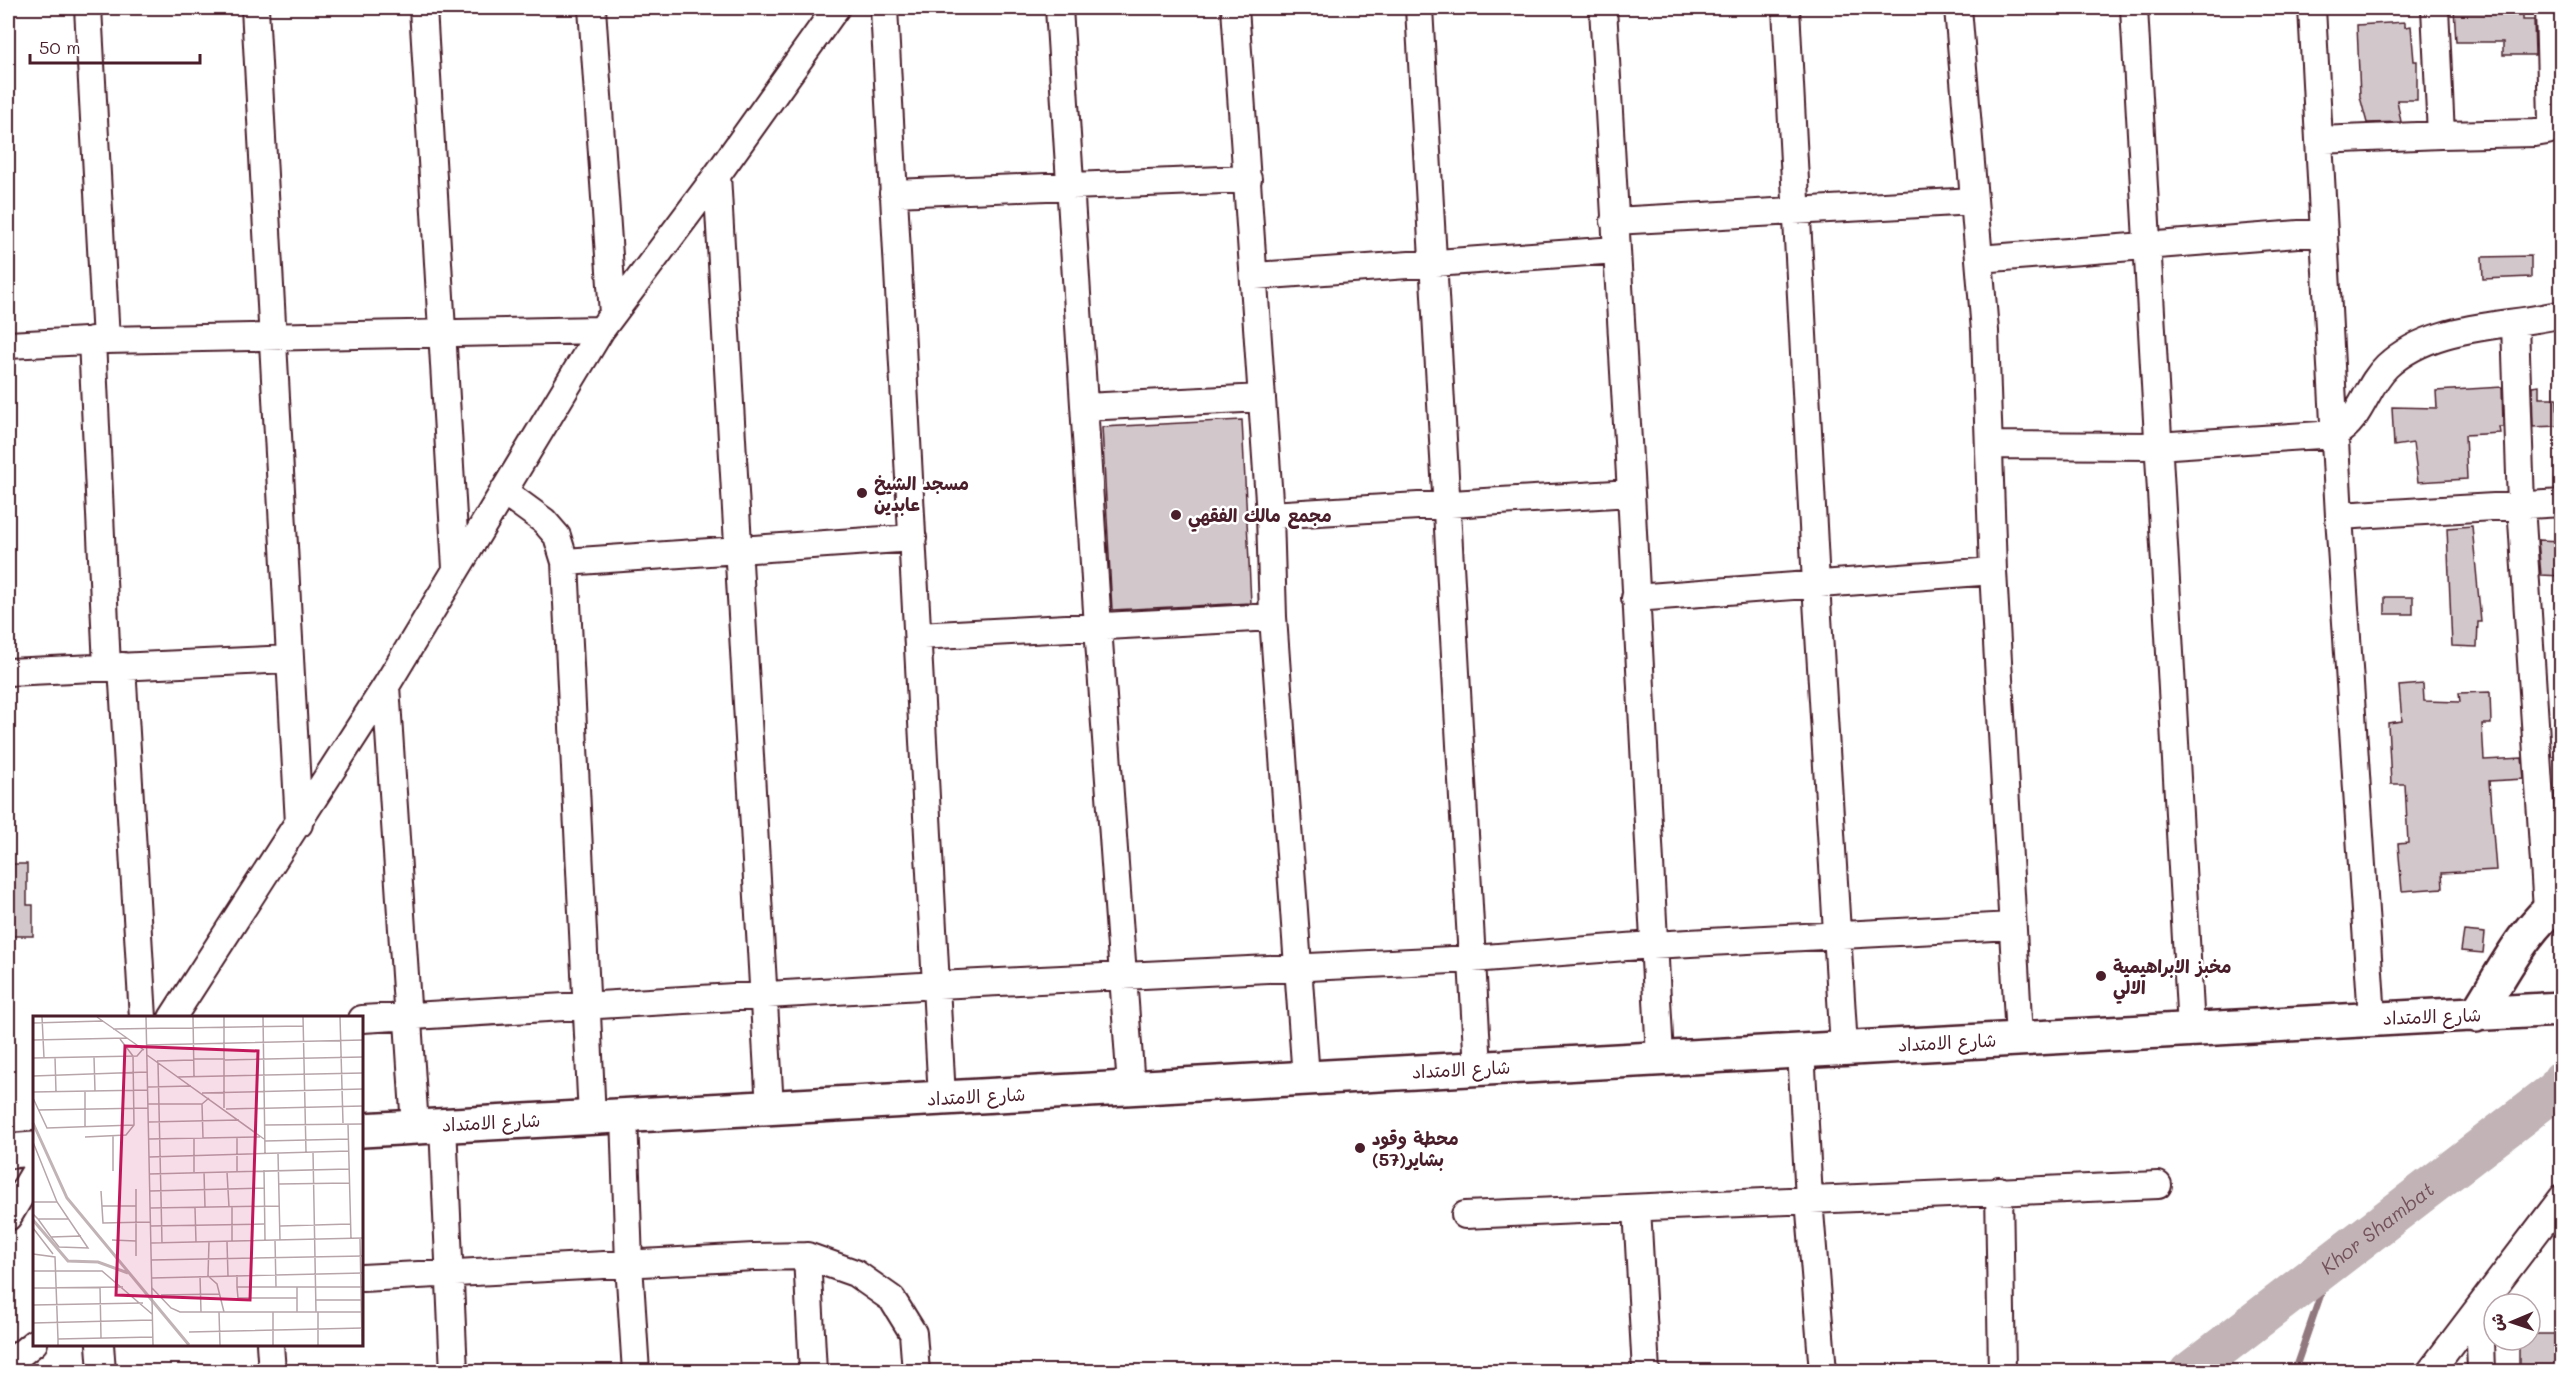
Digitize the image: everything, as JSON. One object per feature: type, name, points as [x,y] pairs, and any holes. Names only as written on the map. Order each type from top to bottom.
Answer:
[{"type":"street","points":[[88,8],[99,340],[114,667],[143,1016]]},
{"type":"street","points":[[255,8],[288,659],[299,824]]},
{"type":"street","points":[[423,8],[456,568]]},
{"type":"street","points":[[592,8],[607,322]]},
{"type":"street","points":[[173,1016],[299,824],[386,686],[607,322],[717,175],[836,8]]},
{"type":"street","points":[[884,8],[938,985],[942,1098]]},
{"type":"street","points":[[1059,8],[1098,627],[1131,1087]]},
{"type":"street","points":[[1235,8],[1270,515],[1273,617],[1306,1078]]},
{"type":"street","points":[[1419,8],[1478,1068]]},
{"type":"street","points":[[1603,8],[1631,493],[1652,945],[1660,1057]]},
{"type":"street","points":[[1786,8],[1816,584],[1844,1048]]},
{"type":"street","points":[[1958,8],[1985,331],[1993,571],[2019,1038]]},
{"type":"street","points":[[2134,8],[2191,1029]]},
{"type":"street","points":[[2312,8],[2338,516],[2372,1018]]},
{"type":"street","points":[[2435,8],[2441,135]]},
{"type":"street","points":[[2319,140],[2547,131],[2552,120],[2549,8]]},
{"type":"street","points":[[717,175],[770,1108]]},
{"type":"street","points":[[893,193],[1248,178]]},
{"type":"street","points":[[1614,221],[1974,201]]},
{"type":"street","points":[[1979,259],[2324,232]]},
{"type":"street","points":[[1255,276],[1616,250]]},
{"type":"street","points":[[1989,445],[2157,446],[2335,434],[2348,426],[2370,385],[2413,347],[2442,335],[2562,314]]},
{"type":"street","points":[[8,345],[99,340],[441,332],[607,322]]},
{"type":"street","points":[[2489,1014],[2507,968],[2525,935],[2554,905],[2521,505],[2515,324]]},
{"type":"street","points":[[1085,406],[1262,398]]},
{"type":"street","points":[[503,491],[544,521],[557,536],[564,562],[592,1117]]},
{"type":"street","points":[[1270,515],[1631,493]]},
{"type":"street","points":[[2338,516],[2562,503]]},
{"type":"street","points":[[564,562],[913,538]]},
{"type":"street","points":[[1635,598],[1993,571]]},
{"type":"street","points":[[918,636],[1273,617]]},
{"type":"street","points":[[8,672],[288,659]]},
{"type":"street","points":[[386,686],[409,1016],[429,1126],[449,1272],[454,1371]]},
{"type":"street","points":[[363,1019],[938,985],[1472,959],[1652,945],[2012,926]]},
{"type":"street","name":"شارع الامتداد","points":[[363,1130],[2562,1009]]},
{"type":"street","points":[[1801,1050],[1809,1198],[1823,1371]]},
{"type":"street","points":[[624,1115],[629,1264],[636,1371]]},
{"type":"street","points":[[8,1151],[33,1149]]},
{"type":"street","points":[[1465,1215],[1809,1198],[2158,1185]]},
{"type":"street","points":[[8,1217],[31,1186]]},
{"type":"street","points":[[1999,1190],[2002,1371]]},
{"type":"street","points":[[2430,1371],[2562,1198]]},
{"type":"street","points":[[1637,1208],[1646,1371]]},
{"type":"street","points":[[807,1256],[813,1371]]},
{"type":"street","points":[[363,1278],[807,1256],[855,1273],[892,1299],[913,1333],[916,1371]]},
{"type":"street","points":[[2479,1308],[2481,1371]]},
{"type":"street","points":[[8,1365],[33,1344]]},
{"type":"street","points":[[100,1346],[102,1371]]},
{"type":"street","points":[[270,1346],[272,1371]]},
{"type":"building","points":[[2454,8],[2523,8],[2523,20],[2534,20],[2535,55],[2503,55],[2503,42],[2456,42]]},
{"type":"building","points":[[2405,22],[2405,27],[2411,26],[2414,61],[2417,61],[2417,100],[2397,100],[2401,122],[2367,123],[2360,97],[2357,25]]},
{"type":"building","points":[[2531,256],[2531,277],[2483,279],[2482,257]]},
{"type":"building","points":[[2539,385],[2539,398],[2557,398],[2558,426],[2533,427],[2532,386]]},
{"type":"building","points":[[2502,387],[2503,427],[2499,427],[2500,433],[2465,435],[2467,479],[2418,482],[2413,443],[2394,446],[2392,407],[2437,408],[2436,391]]},
{"type":"building","name":"مجمع مالك الفقهي","points":[[1242,420],[1251,603],[1112,610],[1102,427]]},
{"type":"building","points":[[2472,526],[2481,622],[2478,622],[2477,647],[2452,646],[2447,528]]},
{"type":"building","points":[[2538,540],[2562,541],[2562,576],[2541,575]]},
{"type":"building","points":[[2385,597],[2413,597],[2413,614],[2385,614]]},
{"type":"building","points":[[2423,684],[2424,701],[2460,702],[2459,693],[2490,692],[2491,724],[2482,724],[2484,760],[2522,758],[2524,779],[2489,781],[2496,870],[2442,873],[2443,888],[2402,891],[2398,844],[2408,843],[2405,784],[2391,784],[2388,723],[2402,721],[2399,686]]},
{"type":"building","points":[[8,864],[27,864],[27,905],[33,905],[33,936],[8,936]]},
{"type":"building","points":[[2464,931],[2485,933],[2483,953],[2461,951]]},
{"type":"building","points":[[2542,1334],[2562,1334],[2562,1370],[2519,1371],[2519,1352],[2542,1352]]},
{"type":"waterway","name":"Khor Shambat","points":[[2189,1372],[2557,1089],[2562,1080]]},
{"type":"waterway","points":[[2294,1372],[2332,1262]]},
{"type":"place","name":"مسجد الشيخ عابدين","points":[[862,493]]},
{"type":"place","name":"مجمع مالك الفقهي","points":[[1176,515]]},
{"type":"place","name":"مخبز الابراهيمية الالي","points":[[2101,976]]},
{"type":"place","name":"محطة وقود بشاير(57)","points":[[1360,1148]]}]
